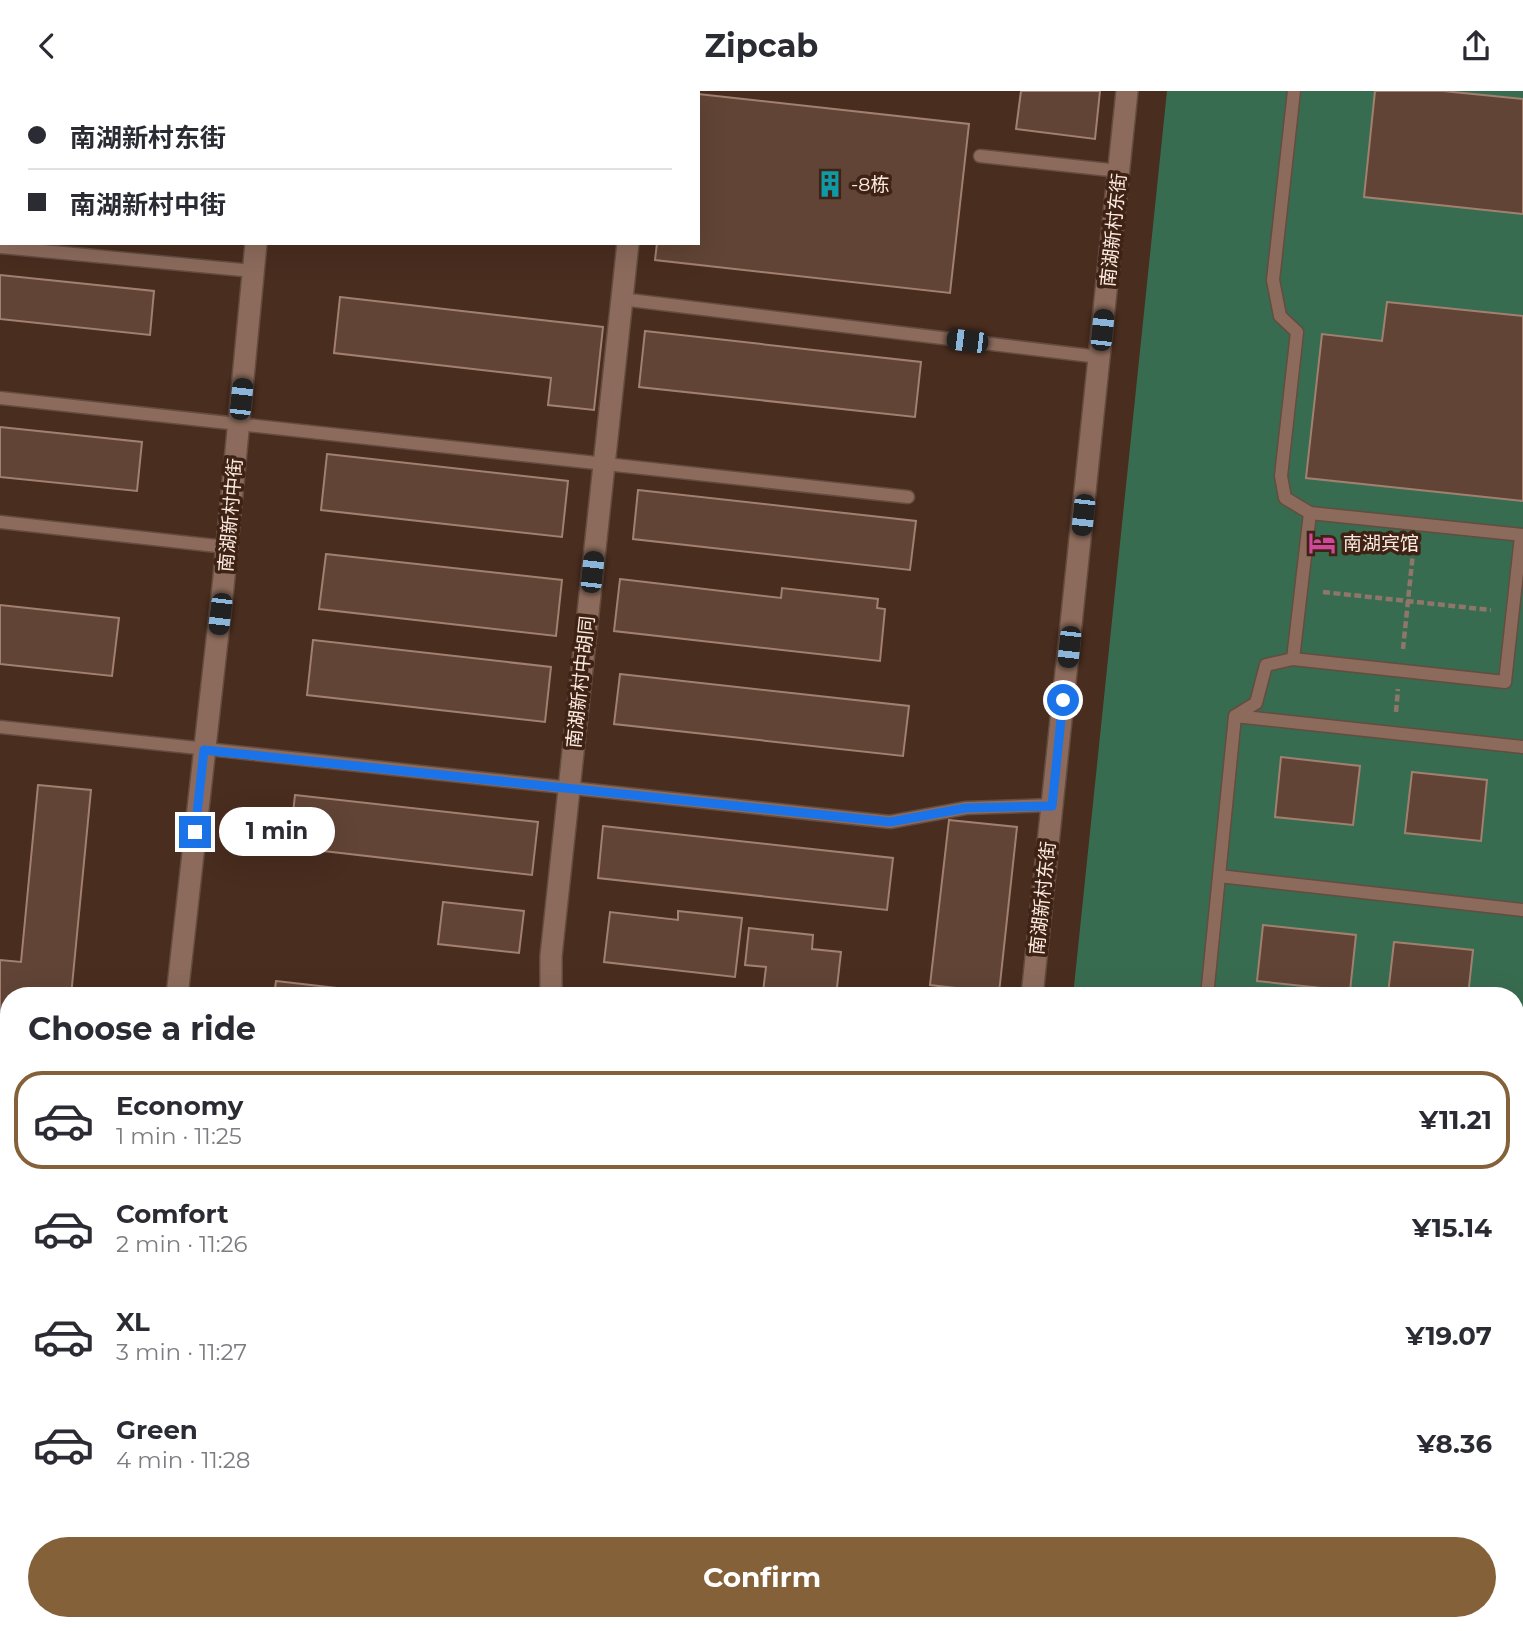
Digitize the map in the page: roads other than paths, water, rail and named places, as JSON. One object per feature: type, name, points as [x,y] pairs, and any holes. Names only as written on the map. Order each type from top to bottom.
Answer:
[{"type":"street","name":"南湖新村东街","points":[[1033,987],[1127,91]]},
{"type":"street","name":"南湖新村中街","points":[[178,987],[256,245]]},
{"type":"street","name":"南湖新村中胡同","points":[[551,987],[551,956],[628,245]]},
{"type":"lane","points":[[1236,716],[1256,703],[1266,665],[1293,659],[1505,682],[1522,536],[1310,513],[1285,498],[1280,476],[1297,332],[1280,316],[1273,280],[1294,91]]},
{"type":"lane","points":[[981,156],[1119,171]]},
{"type":"lane","points":[[0,247],[253,271]]},
{"type":"lane","points":[[621,299],[1099,357]]},
{"type":"lane","points":[[0,398],[908,497]]},
{"type":"lane","points":[[1293,659],[1310,513]]},
{"type":"lane","points":[[0,522],[226,547]]},
{"type":"lane","points":[[1236,716],[1523,747]]},
{"type":"lane","points":[[1207,987],[1236,716]]},
{"type":"lane","points":[[0,727],[890,822],[966,808],[1052,806]]},
{"type":"lane","points":[[1219,876],[1523,910]]},
{"type":"place","name":"-8栋","points":[[830,184]]},
{"type":"place","name":"南湖宾馆","points":[[1322,543]]}]
